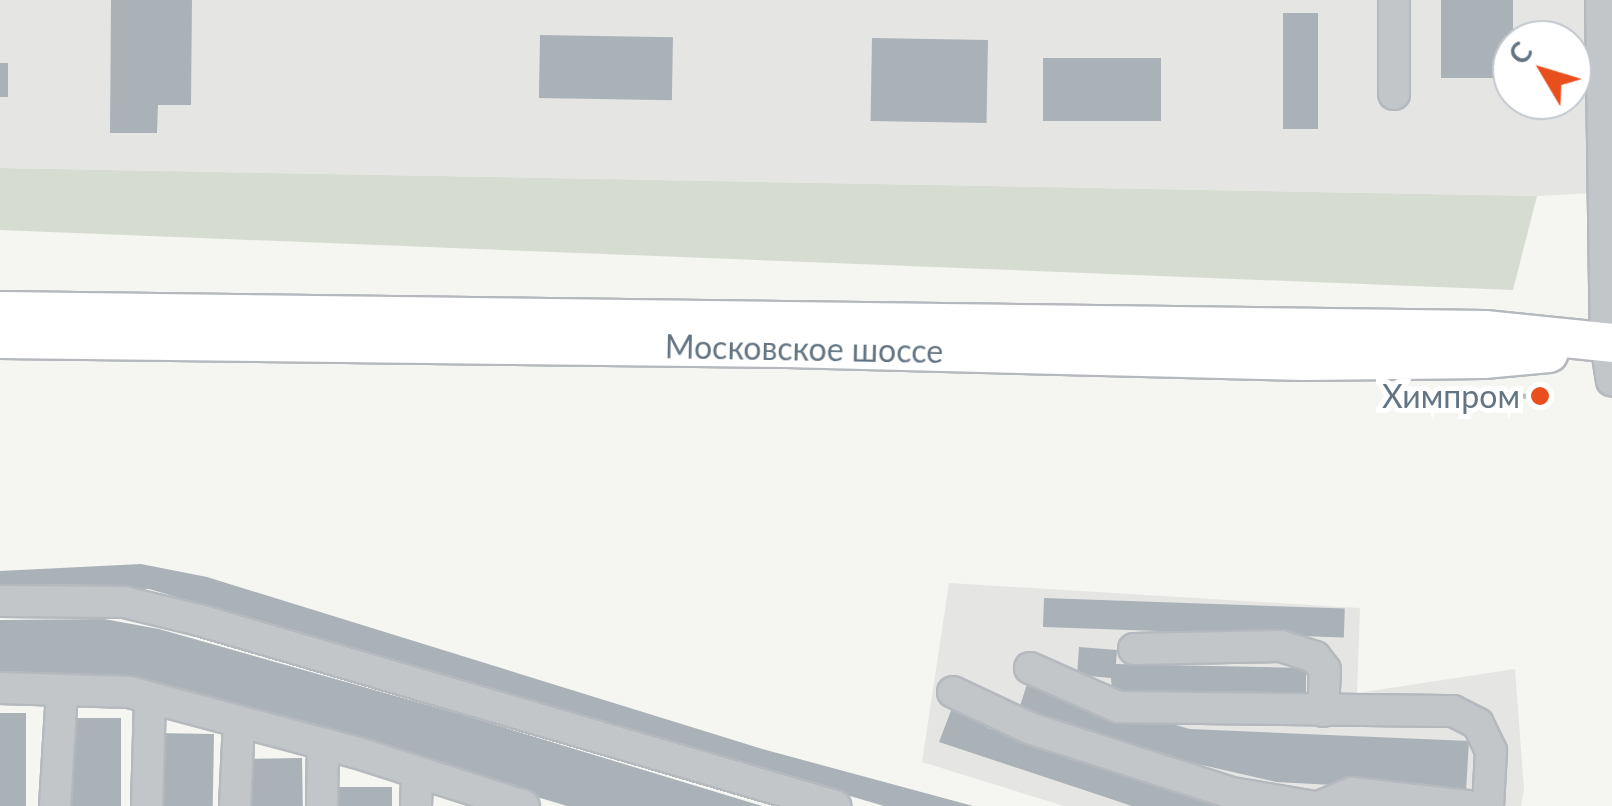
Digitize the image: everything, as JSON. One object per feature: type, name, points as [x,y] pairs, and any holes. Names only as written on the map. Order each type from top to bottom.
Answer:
[{"type":"main road","name":"Московское шоссе","points":[[0,311],[1485,330],[1609,343]]},
{"type":"main road","name":"Московское шоссе","points":[[0,339],[786,348],[1304,361],[1484,360],[1609,343]]},
{"type":"lane","points":[[1394,0],[1394,94]]},
{"type":"lane","points":[[1601,0],[1612,381]]},
{"type":"lane","points":[[0,602],[124,602],[199,620],[835,806]]},
{"type":"lane","points":[[1134,650],[1281,646],[1315,657],[1325,670],[1323,711]]},
{"type":"lane","points":[[1030,668],[1118,707],[1452,710],[1478,724],[1491,751],[1488,806]]},
{"type":"lane","points":[[0,688],[129,692],[323,744],[510,804]]},
{"type":"lane","points":[[55,806],[62,690]]},
{"type":"lane","points":[[952,692],[1048,734],[1232,793],[1309,806]]},
{"type":"lane","points":[[146,806],[150,698]]},
{"type":"lane","points":[[235,806],[239,722]]},
{"type":"lane","points":[[322,806],[323,744]]},
{"type":"lane","points":[[416,806],[418,775]]},
{"type":"lane","points":[[1321,806],[1352,793],[1467,806]]},
{"type":"path","points":[[1482,395],[1540,396]]},
{"type":"shaded area","points":[[0,0],[1612,0],[1612,192],[1537,196],[0,168]]},
{"type":"shaded area","points":[[0,168],[1537,196],[1513,290],[0,230]]},
{"type":"shaded area","points":[[949,583],[1360,608],[1357,693],[1515,669],[1524,789],[1521,806],[1064,806],[922,762]]},
{"type":"building","points":[[111,0],[192,0],[191,105],[158,105],[157,133],[110,133]]},
{"type":"building","points":[[1441,0],[1513,0],[1513,20],[1492,20],[1492,78],[1441,78]]},
{"type":"building","points":[[1283,13],[1318,13],[1318,129],[1283,129]]},
{"type":"building","points":[[540,35],[673,37],[672,100],[539,98]]},
{"type":"building","points":[[872,38],[988,40],[987,123],[871,121]]},
{"type":"building","points":[[1043,58],[1161,58],[1161,121],[1043,121]]},
{"type":"building","points":[[0,63],[8,63],[8,97],[0,97]]},
{"type":"building","points":[[141,564],[207,577],[766,750],[973,806],[884,806],[149,589],[0,594],[0,571]]},
{"type":"building","points":[[1044,598],[1345,609],[1344,637],[1043,627]]},
{"type":"building","points":[[104,619],[159,629],[463,715],[762,806],[567,806],[147,680],[0,674],[0,620]]},
{"type":"building","points":[[1079,647],[1117,650],[1116,664],[1306,668],[1306,694],[1112,692],[1111,678],[1077,675]]},
{"type":"building","points":[[1027,684],[1190,729],[1469,741],[1466,792],[1276,782],[1176,759],[1018,712]]},
{"type":"building","points":[[955,700],[988,712],[987,728],[1200,792],[1232,806],[1132,806],[939,742]]},
{"type":"building","points":[[0,713],[26,713],[26,806],[0,806]]},
{"type":"building","points":[[68,718],[121,718],[121,806],[68,806]]},
{"type":"building","points":[[157,733],[214,734],[213,806],[156,806]]},
{"type":"building","points":[[302,758],[303,806],[248,806],[247,759]]},
{"type":"building","points":[[337,787],[392,787],[392,806],[337,806]]},
{"type":"place","name":"Химпром","points":[[1540,396]]}]
